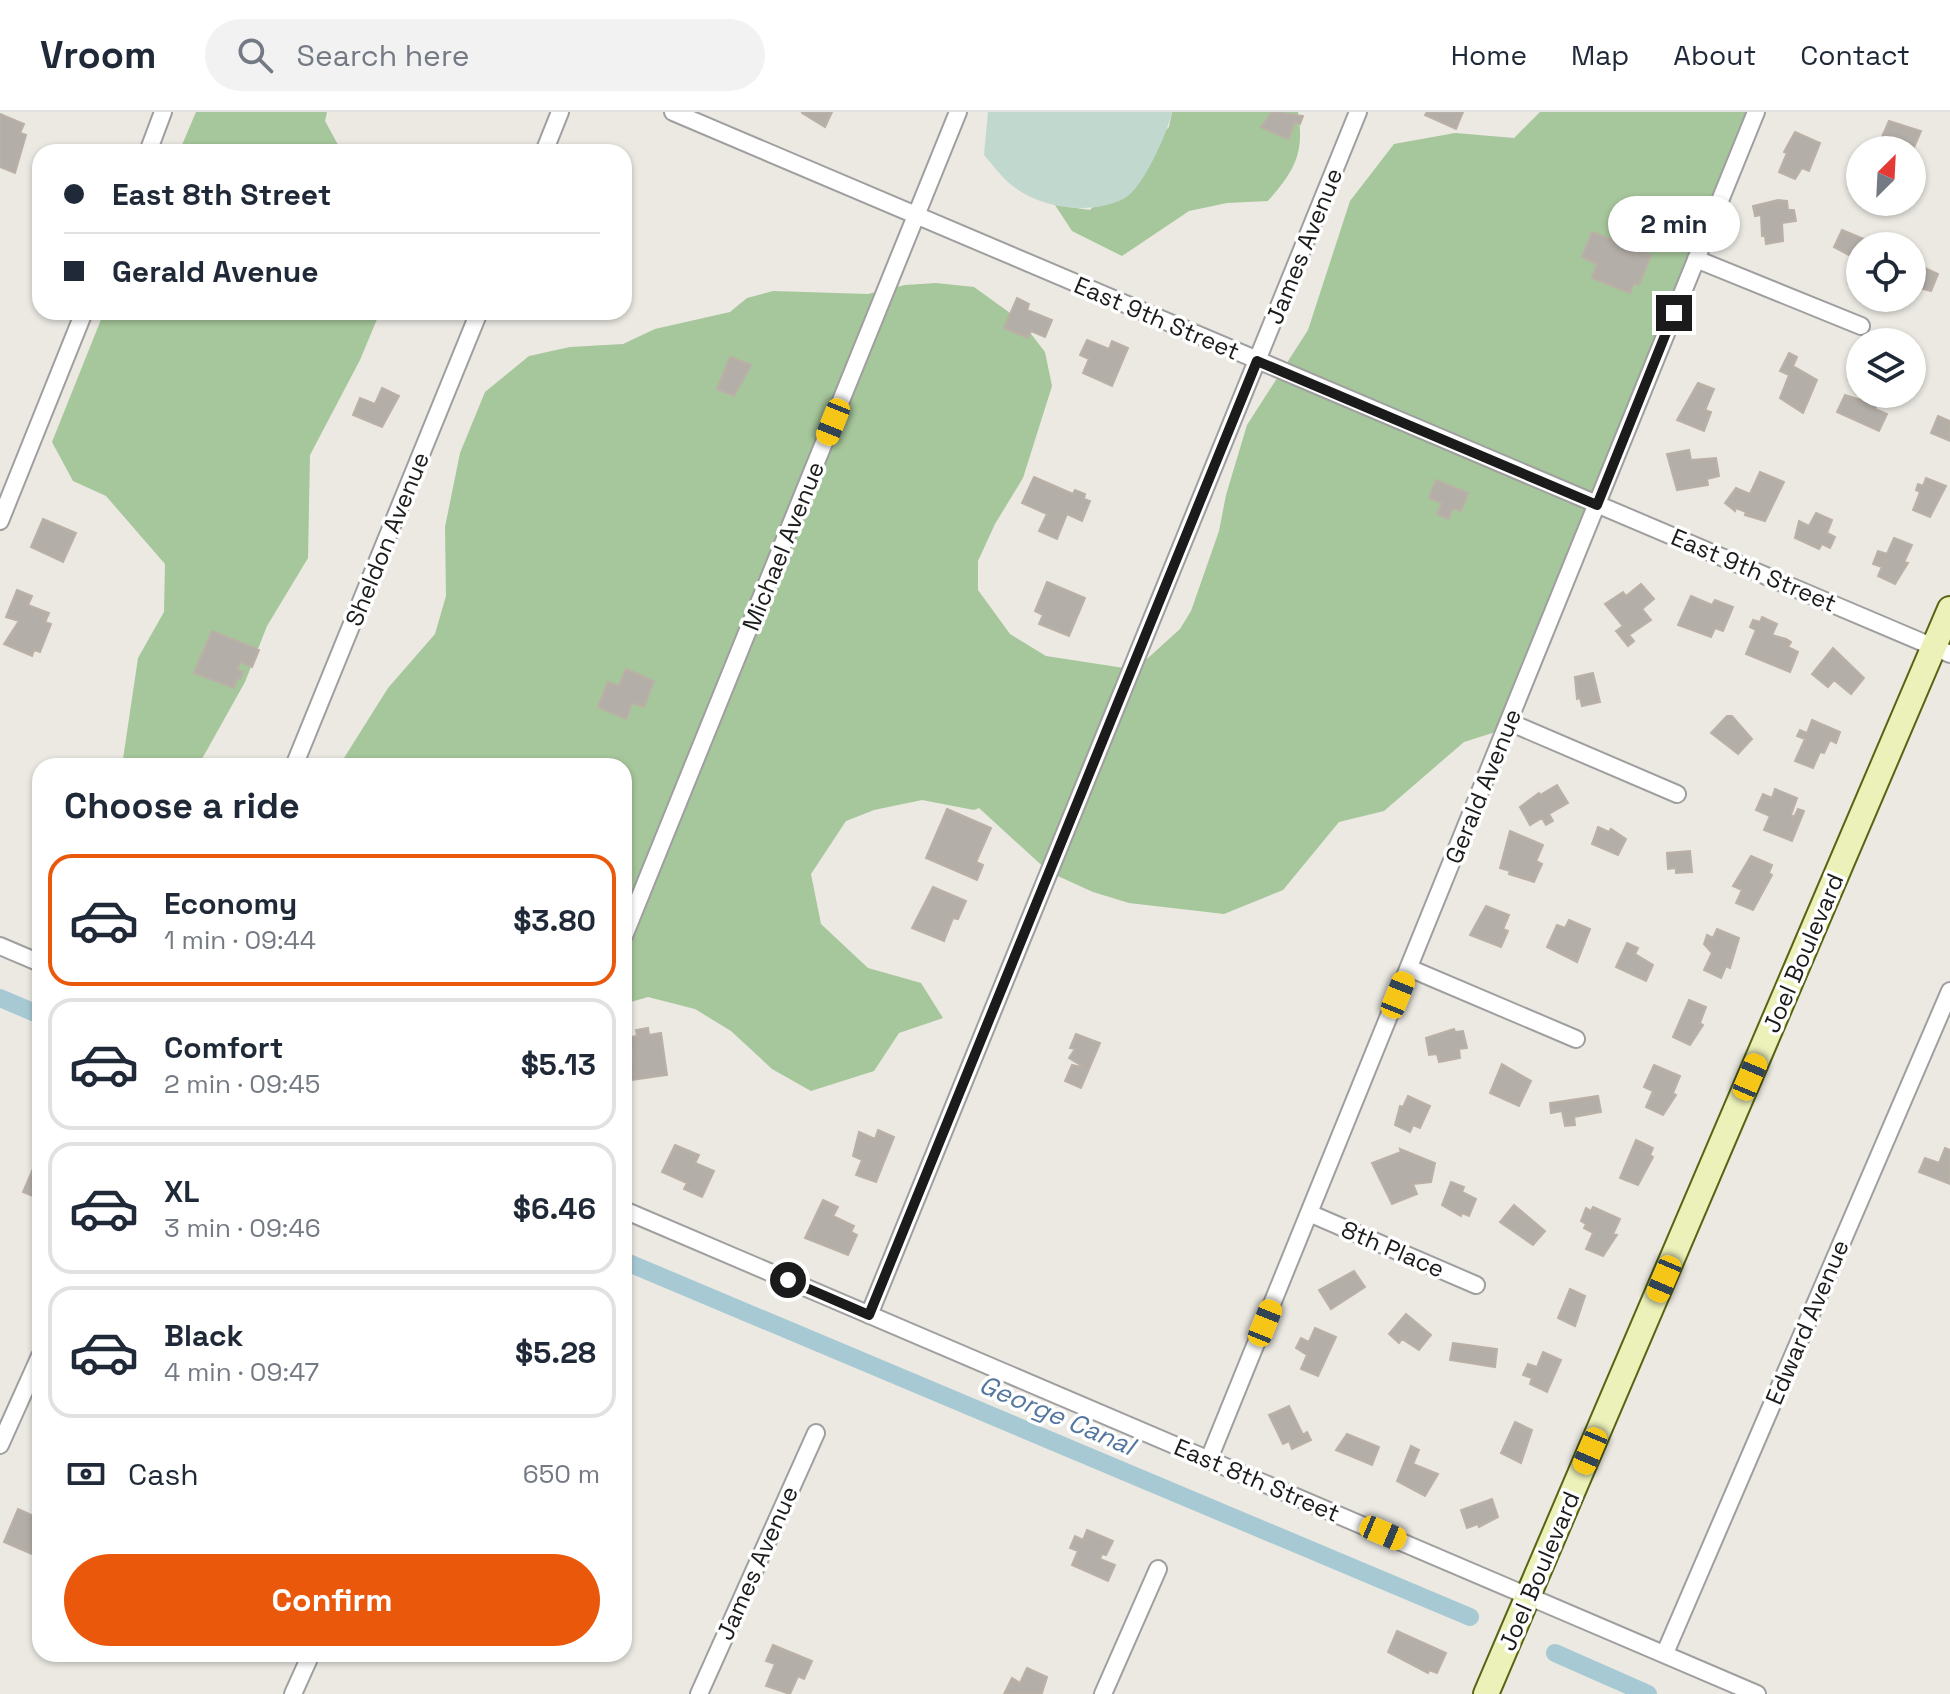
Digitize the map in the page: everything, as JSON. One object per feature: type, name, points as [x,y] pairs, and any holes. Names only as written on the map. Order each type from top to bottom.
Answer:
[{"type":"main road","name":"Joel Boulevard","points":[[1486,1694],[1942,650],[1950,609]]},
{"type":"street","points":[[151,144],[163,112]]},
{"type":"street","points":[[547,144],[560,112]]},
{"type":"street","name":"East 9th Street","points":[[673,112],[1942,650]]},
{"type":"street","name":"Michael Avenue","points":[[632,916],[958,112]]},
{"type":"street","name":"James Avenue","points":[[869,1315],[1358,112]]},
{"type":"street","name":"Gerald Avenue","points":[[1209,1459],[1756,112]]},
{"type":"street","points":[[1696,259],[1861,326]]},
{"type":"street","points":[[0,521],[81,320]]},
{"type":"street","name":"Sheldon Avenue","points":[[297,758],[476,320]]},
{"type":"street","points":[[1509,722],[1677,794]]},
{"type":"street","points":[[0,946],[32,960]]},
{"type":"street","points":[[1409,968],[1576,1039]]},
{"type":"street","name":"Edward Avenue","points":[[1665,1653],[1950,991]]},
{"type":"street","name":"East 8th Street","points":[[632,1213],[1757,1694]]},
{"type":"street","name":"8th Place","points":[[1309,1213],[1476,1285]]},
{"type":"street","points":[[0,1445],[32,1374]]},
{"type":"street","name":"James Avenue","points":[[699,1694],[816,1433]]},
{"type":"street","points":[[1103,1694],[1158,1569]]},
{"type":"street","points":[[293,1694],[307,1662]]},
{"type":"green space","points":[[196,112],[327,112],[325,121],[338,144],[182,144]]},
{"type":"green space","points":[[988,112],[1172,112],[1154,159],[1132,192],[1111,204],[1081,208],[1035,199],[1006,180],[984,155]]},
{"type":"green space","points":[[1172,112],[1298,112],[1300,139],[1291,171],[1268,201],[1227,203],[1189,211],[1122,256],[1072,231],[1055,205],[1090,210],[1169,127]]},
{"type":"green space","points":[[1540,112],[1758,112],[1508,728],[1464,742],[1384,811],[1339,822],[1283,890],[1224,914],[1129,903],[1093,892],[1049,872],[979,808],[974,810],[922,800],[874,810],[846,821],[811,874],[821,924],[868,968],[921,983],[943,1018],[899,1033],[874,1071],[811,1091],[772,1069],[731,1031],[695,1009],[648,997],[632,1002],[632,758],[344,758],[388,688],[435,634],[446,596],[445,527],[460,453],[485,392],[529,356],[570,347],[623,344],[655,329],[730,312],[747,298],[773,291],[868,294],[905,285],[936,283],[974,287],[1021,321],[1045,352],[1052,386],[1023,478],[995,524],[978,561],[978,590],[1010,634],[1046,656],[1124,668],[1148,658],[1180,629],[1191,611],[1219,531],[1226,495],[1247,425],[1308,330],[1350,201],[1394,144],[1455,133],[1514,138]]},
{"type":"green space","points":[[101,320],[377,320],[360,360],[310,455],[308,558],[267,626],[245,682],[202,758],[123,758],[138,658],[164,612],[165,564],[106,496],[73,481],[52,442]]},
{"type":"building","points":[[802,112],[832,112],[825,127],[802,113]]},
{"type":"building","points":[[1272,112],[1303,116],[1300,124],[1295,122],[1288,139],[1261,127]]},
{"type":"building","points":[[1427,112],[1463,112],[1456,129],[1425,115]]},
{"type":"building","points":[[0,114],[24,124],[20,133],[26,135],[15,173],[0,167]]},
{"type":"building","points":[[1889,121],[1921,131],[1919,136],[1882,136]]},
{"type":"building","points":[[1795,132],[1820,143],[1809,171],[1802,168],[1795,179],[1779,172],[1787,153],[1784,152]]},
{"type":"building","points":[[1787,201],[1788,210],[1794,210],[1796,221],[1782,223],[1783,241],[1766,244],[1765,236],[1762,236],[1761,215],[1755,216],[1753,206]]},
{"type":"building","points":[[1842,230],[1847,232],[1846,253],[1834,247]]},
{"type":"building","points":[[1592,232],[1651,255],[1639,285],[1634,283],[1630,293],[1592,278],[1597,264],[1582,257]]},
{"type":"building","points":[[1926,268],[1938,274],[1931,291],[1926,290]]},
{"type":"building","points":[[1017,298],[1029,304],[1027,310],[1052,320],[1045,337],[1031,331],[1028,338],[1004,328]]},
{"type":"building","points":[[1087,340],[1109,349],[1112,341],[1128,348],[1112,386],[1083,373],[1089,359],[1080,355]]},
{"type":"building","points":[[1789,353],[1797,357],[1793,366],[1817,380],[1803,413],[1780,398],[1789,375],[1780,371]]},
{"type":"building","points":[[730,357],[751,365],[734,396],[717,389]]},
{"type":"building","points":[[1698,383],[1714,389],[1705,410],[1711,412],[1704,431],[1677,420]]},
{"type":"building","points":[[382,388],[399,396],[382,427],[353,415],[360,398],[375,404]]},
{"type":"building","points":[[1845,395],[1846,408],[1876,408],[1887,414],[1879,431],[1837,412]]},
{"type":"building","points":[[1938,416],[1950,421],[1950,441],[1931,433]]},
{"type":"building","points":[[1689,450],[1691,460],[1716,458],[1719,476],[1707,479],[1708,485],[1677,490],[1667,454]]},
{"type":"building","points":[[1760,472],[1784,482],[1765,521],[1745,515],[1746,512],[1736,508],[1735,511],[1725,503],[1736,488],[1750,494]]},
{"type":"building","points":[[1034,477],[1073,494],[1075,490],[1085,494],[1084,499],[1090,501],[1082,521],[1067,514],[1057,539],[1039,531],[1047,514],[1022,503]]},
{"type":"building","points":[[1926,478],[1946,486],[1930,517],[1913,510],[1920,492],[1916,490],[1918,484],[1923,486]]},
{"type":"building","points":[[1436,480],[1468,493],[1461,511],[1453,508],[1448,519],[1437,514],[1442,503],[1429,498]]},
{"type":"building","points":[[1816,513],[1832,520],[1827,533],[1835,537],[1830,548],[1822,544],[1819,549],[1795,538],[1799,521],[1809,526]]},
{"type":"building","points":[[43,519],[76,533],[63,562],[31,547]]},
{"type":"building","points":[[1894,538],[1912,545],[1904,562],[1908,563],[1895,584],[1878,576],[1882,567],[1873,564],[1878,551],[1887,554]]},
{"type":"building","points":[[1047,582],[1085,598],[1069,636],[1039,624],[1043,615],[1035,611]]},
{"type":"building","points":[[1641,584],[1654,599],[1642,609],[1651,620],[1629,635],[1634,641],[1628,646],[1616,631],[1623,626],[1605,604],[1623,592],[1626,596]]},
{"type":"building","points":[[17,590],[32,596],[28,605],[49,613],[45,622],[51,624],[40,652],[34,650],[32,656],[4,644],[19,621],[6,617]]},
{"type":"building","points":[[1691,596],[1712,605],[1715,600],[1733,607],[1723,631],[1715,628],[1711,637],[1678,625]]},
{"type":"building","points":[[1762,617],[1777,624],[1772,635],[1791,642],[1788,647],[1798,652],[1790,672],[1746,654],[1756,630],[1750,627],[1753,620],[1760,622]]},
{"type":"building","points":[[212,631],[259,650],[252,667],[240,662],[237,670],[243,672],[240,679],[234,677],[237,679],[234,688],[194,673]]},
{"type":"building","points":[[1833,648],[1864,678],[1851,694],[1834,680],[1828,687],[1812,674]]},
{"type":"building","points":[[626,669],[654,681],[644,707],[632,703],[626,719],[598,707],[608,682],[619,686]]},
{"type":"building","points":[[1593,673],[1600,702],[1582,706],[1580,698],[1577,699],[1575,677]]},
{"type":"building","points":[[1727,716],[1732,716],[1752,739],[1738,754],[1711,733]]},
{"type":"building","points":[[1812,720],[1840,732],[1836,743],[1830,740],[1824,753],[1820,752],[1813,768],[1795,761],[1805,739],[1797,736],[1800,730],[1807,733]]},
{"type":"building","points":[[1557,785],[1568,803],[1549,814],[1553,821],[1546,825],[1542,818],[1530,825],[1520,807]]},
{"type":"building","points":[[1775,789],[1797,798],[1791,815],[1794,817],[1798,809],[1804,811],[1792,841],[1764,830],[1770,816],[1756,810],[1763,794],[1772,798]]},
{"type":"building","points":[[947,809],[991,828],[976,862],[983,865],[977,880],[926,858]]},
{"type":"building","points":[[1598,827],[1609,832],[1611,829],[1626,839],[1618,855],[1592,844]]},
{"type":"building","points":[[1510,831],[1543,845],[1536,861],[1542,864],[1534,882],[1500,868]]},
{"type":"building","points":[[1690,851],[1692,872],[1676,873],[1676,868],[1668,869],[1667,853]]},
{"type":"building","points":[[1751,856],[1772,865],[1769,873],[1772,875],[1753,910],[1736,903],[1742,890],[1733,886]]},
{"type":"building","points":[[933,887],[966,901],[958,919],[953,918],[944,941],[912,928]]},
{"type":"building","points":[[1486,906],[1509,915],[1503,929],[1508,931],[1501,947],[1470,935]]},
{"type":"building","points":[[1569,920],[1590,929],[1577,962],[1547,947],[1557,925],[1565,928]]},
{"type":"building","points":[[1717,929],[1739,938],[1730,968],[1726,966],[1721,978],[1704,970],[1712,953],[1704,944],[1707,935],[1713,938]]},
{"type":"building","points":[[1627,943],[1638,948],[1635,954],[1653,965],[1646,981],[1616,967]]},
{"type":"building","points":[[1689,1000],[1706,1007],[1700,1023],[1703,1025],[1690,1045],[1673,1037]]},
{"type":"building","points":[[648,1028],[649,1035],[661,1033],[667,1075],[632,1080],[632,1037],[637,1036],[636,1030]]},
{"type":"building","points":[[1454,1029],[1455,1032],[1463,1031],[1467,1048],[1459,1049],[1460,1058],[1439,1062],[1437,1054],[1429,1055],[1426,1038]]},
{"type":"building","points":[[1076,1034],[1100,1043],[1081,1088],[1065,1081],[1072,1065],[1085,1068],[1069,1058],[1075,1049],[1070,1048]]},
{"type":"building","points":[[1502,1064],[1531,1081],[1519,1106],[1490,1093]]},
{"type":"building","points":[[1654,1065],[1680,1076],[1673,1093],[1676,1095],[1663,1115],[1646,1107],[1653,1091],[1644,1087]]},
{"type":"building","points":[[1408,1096],[1430,1106],[1420,1128],[1413,1125],[1410,1132],[1395,1125],[1400,1106],[1403,1107]]},
{"type":"building","points":[[1598,1096],[1601,1112],[1574,1117],[1575,1125],[1565,1126],[1562,1111],[1551,1113],[1550,1103]]},
{"type":"building","points":[[878,1130],[894,1137],[876,1182],[856,1175],[862,1160],[853,1156],[859,1132],[875,1139]]},
{"type":"building","points":[[1636,1140],[1653,1148],[1650,1155],[1653,1157],[1638,1185],[1620,1178]]},
{"type":"building","points":[[675,1145],[699,1155],[695,1163],[714,1171],[702,1197],[684,1189],[687,1183],[662,1172]]},
{"type":"building","points":[[1945,1148],[1950,1150],[1950,1184],[1919,1172],[1925,1158],[1939,1163]]},
{"type":"building","points":[[1400,1149],[1435,1163],[1431,1182],[1413,1184],[1417,1194],[1392,1204],[1372,1163],[1401,1152]]},
{"type":"building","points":[[32,1171],[32,1196],[23,1192]]},
{"type":"building","points":[[1451,1182],[1464,1187],[1462,1192],[1476,1199],[1469,1216],[1462,1213],[1461,1216],[1442,1205]]},
{"type":"building","points":[[823,1200],[838,1207],[833,1216],[854,1226],[851,1232],[857,1235],[848,1255],[805,1238]]},
{"type":"building","points":[[1514,1205],[1545,1231],[1533,1245],[1500,1222]]},
{"type":"building","points":[[1593,1207],[1620,1219],[1613,1234],[1617,1235],[1603,1256],[1586,1249],[1593,1233],[1584,1228],[1586,1224],[1581,1221],[1586,1208],[1591,1211]]},
{"type":"building","points":[[1354,1271],[1365,1287],[1331,1309],[1319,1290]]},
{"type":"building","points":[[1570,1289],[1585,1296],[1575,1326],[1558,1318]]},
{"type":"building","points":[[1406,1314],[1431,1335],[1419,1350],[1402,1339],[1399,1343],[1389,1334]]},
{"type":"building","points":[[1315,1328],[1336,1337],[1318,1376],[1301,1369],[1307,1355],[1296,1348],[1301,1338],[1309,1342]]},
{"type":"building","points":[[1453,1343],[1497,1349],[1495,1367],[1450,1360]]},
{"type":"building","points":[[1543,1352],[1561,1360],[1547,1392],[1530,1384],[1532,1378],[1523,1375],[1528,1364],[1537,1367]]},
{"type":"building","points":[[1289,1406],[1303,1435],[1307,1432],[1311,1440],[1292,1449],[1289,1441],[1283,1444],[1269,1415]]},
{"type":"building","points":[[1515,1422],[1532,1430],[1521,1463],[1501,1453]]},
{"type":"building","points":[[1347,1434],[1379,1447],[1372,1465],[1336,1450]]},
{"type":"building","points":[[1411,1446],[1419,1450],[1413,1464],[1438,1474],[1425,1496],[1397,1481]]},
{"type":"building","points":[[1492,1499],[1498,1517],[1479,1527],[1478,1524],[1467,1528],[1461,1510]]},
{"type":"building","points":[[18,1509],[32,1515],[32,1554],[4,1542]]},
{"type":"building","points":[[1087,1530],[1113,1541],[1106,1555],[1102,1554],[1100,1559],[1115,1565],[1108,1581],[1072,1565],[1078,1551],[1070,1548],[1075,1536],[1083,1540]]},
{"type":"building","points":[[1397,1631],[1446,1653],[1437,1673],[1429,1670],[1428,1673],[1388,1652]]},
{"type":"building","points":[[773,1645],[812,1661],[804,1679],[798,1676],[790,1694],[766,1686],[775,1664],[766,1661]]},
{"type":"building","points":[[1027,1668],[1047,1677],[1042,1693],[1004,1694],[1012,1678],[1020,1683]]},
{"type":"waterway","name":"George Canal","points":[[0,998],[32,1012]]},
{"type":"waterway","name":"George Canal","points":[[632,1264],[1470,1617]]},
{"type":"waterway","points":[[1555,1653],[1648,1694]]},
{"type":"route","points":[[788,1280],[869,1315],[1257,361],[1597,505],[1674,313]]}]
